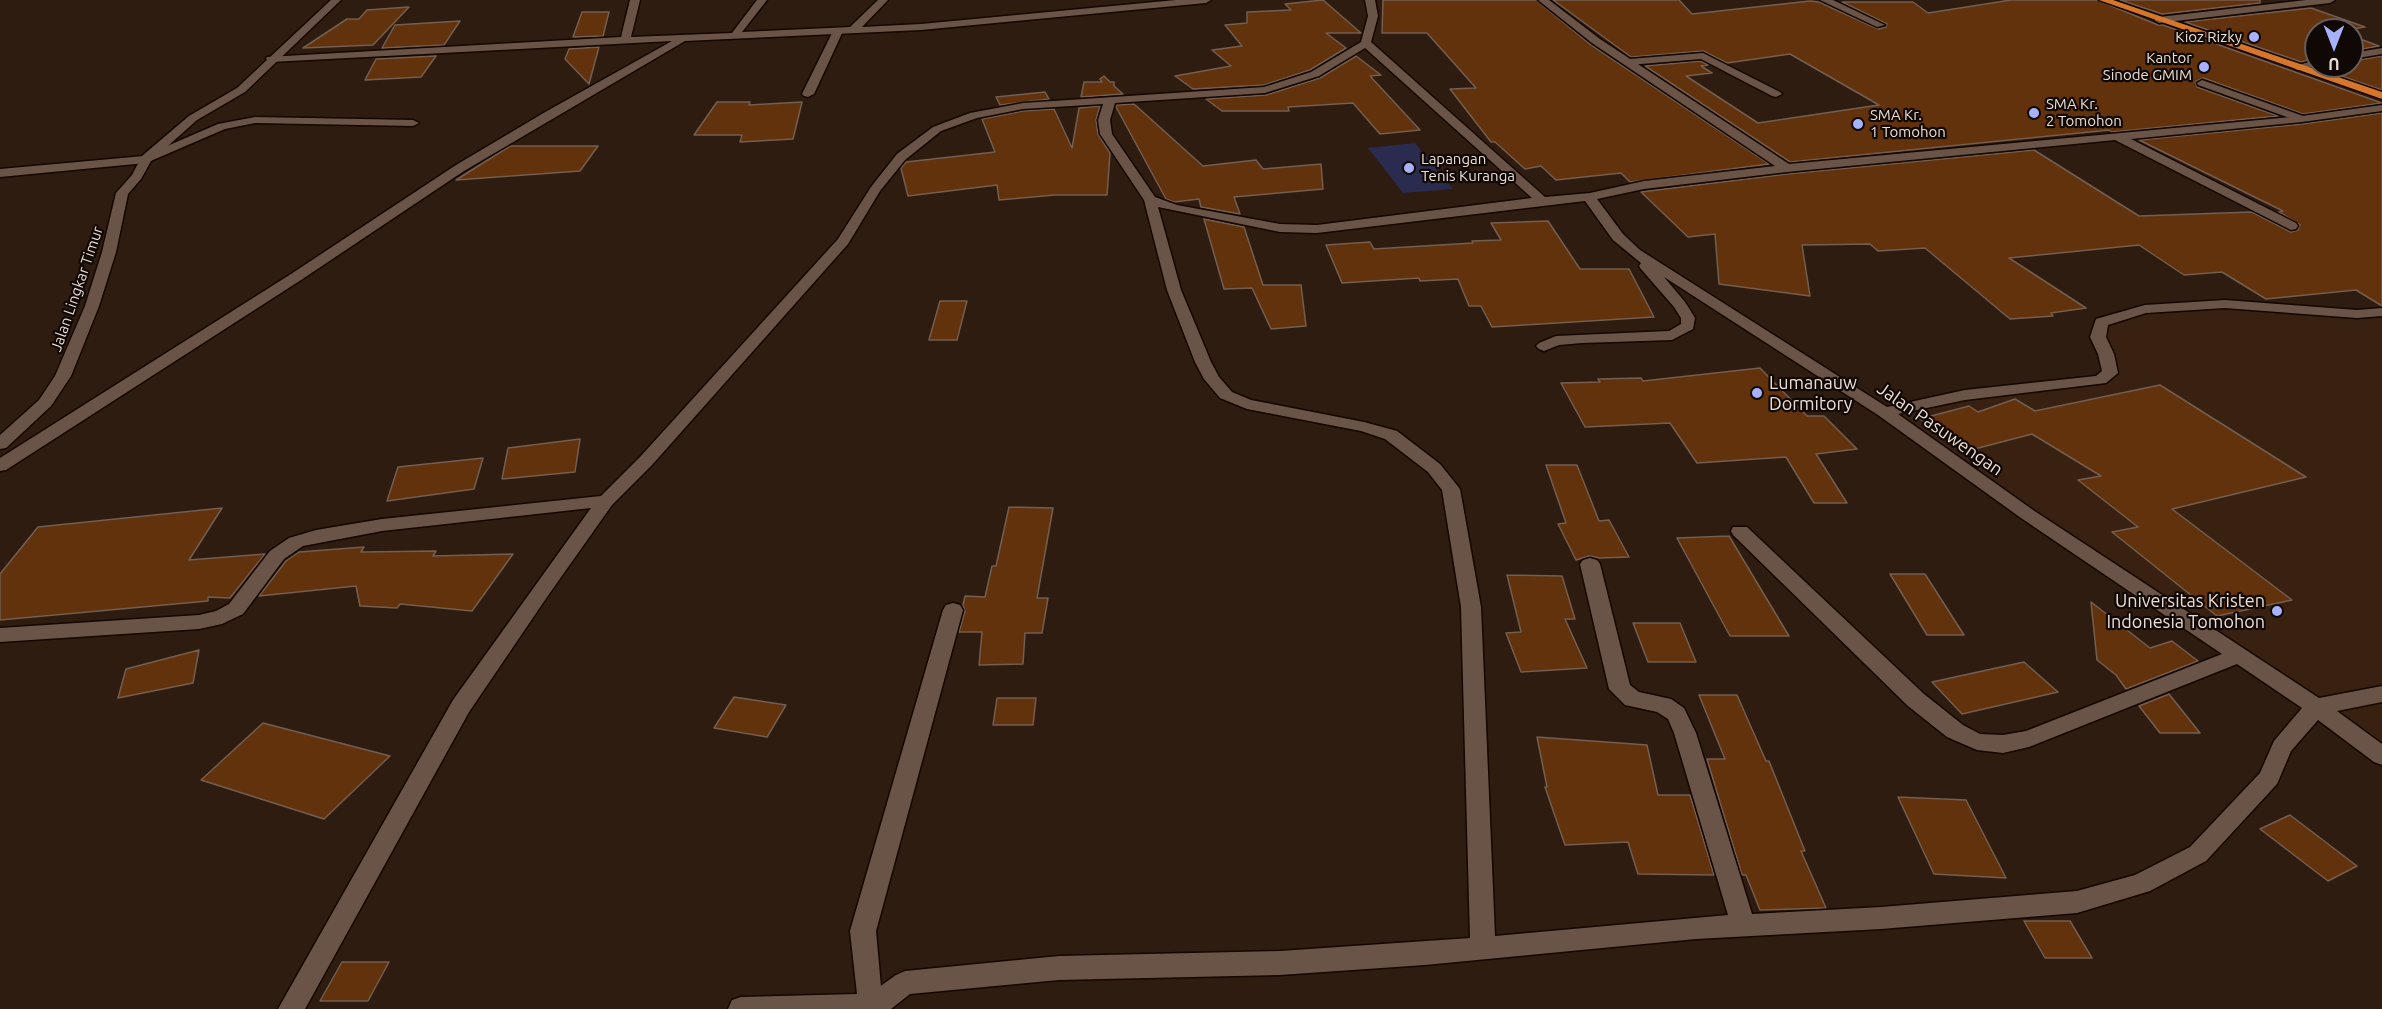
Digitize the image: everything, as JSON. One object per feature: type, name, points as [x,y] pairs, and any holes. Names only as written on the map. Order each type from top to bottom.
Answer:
[{"type":"highway","points":[[2104,0],[2382,96]]},
{"type":"street","name":"Jalan Lingkar Timur","points":[[0,444],[45,403],[63,376],[92,306],[109,252],[122,193],[137,176],[146,159],[193,118],[241,90],[271,59],[336,0]]},
{"type":"street","points":[[625,41],[635,0]]},
{"type":"street","points":[[734,36],[762,0]]},
{"type":"street","points":[[852,31],[883,0]]},
{"type":"street","points":[[271,59],[838,32],[1021,19],[1206,0]]},
{"type":"street","points":[[291,1009],[461,706],[606,501],[646,461],[843,241],[863,213],[875,190],[901,157],[920,141],[951,123],[1004,108],[1264,90],[1315,74],[1366,44],[1373,16],[1370,0]]},
{"type":"street","points":[[1543,0],[1570,22],[1786,168]]},
{"type":"street","points":[[1825,0],[1880,25]]},
{"type":"street","points":[[2159,20],[2330,0]]},
{"type":"street","points":[[808,94],[838,32]]},
{"type":"street","points":[[0,466],[286,283],[460,168],[551,113],[684,39]]},
{"type":"street","points":[[1366,44],[1399,75],[1451,117],[1542,201]]},
{"type":"street","points":[[2364,54],[2382,51]]},
{"type":"street","points":[[1629,62],[1703,56],[1776,94]]},
{"type":"street","points":[[2297,68],[2304,66]]},
{"type":"street","points":[[2202,83],[2302,119]]},
{"type":"street","points":[[1110,101],[1104,120],[1106,134],[1150,200],[1174,290],[1212,380],[1226,394],[1247,404],[1364,427],[1391,435],[1434,468],[1451,489],[1471,607],[1483,948]]},
{"type":"street","points":[[1150,200],[1174,208],[1297,230],[1341,227],[1590,197],[1644,185],[1786,168],[2302,119],[2382,108]]},
{"type":"street","points":[[0,173],[146,159],[222,126],[246,122],[413,123]]},
{"type":"street","points":[[2116,136],[2290,226]]},
{"type":"street","name":"Jalan Pasuwengan","points":[[1590,197],[1606,223],[1635,253],[1884,412],[2027,514],[2316,707],[2382,756]]},
{"type":"street","points":[[1544,346],[1582,338],[1672,335],[1688,326],[1688,318],[1680,305],[1635,253]]},
{"type":"street","points":[[1884,412],[1965,395],[2100,380],[2110,373],[2106,354],[2098,337],[2101,322],[2145,309],[2225,304],[2358,314],[2382,312]]},
{"type":"street","points":[[0,635],[199,622],[222,617],[236,609],[277,555],[296,542],[316,536],[382,525],[606,501]]},
{"type":"street","points":[[1740,531],[1916,700],[1955,731],[1977,742],[2003,744],[2029,739],[2237,656]]},
{"type":"street","points":[[1590,564],[1620,689],[1633,699],[1663,705],[1676,714],[1685,733],[1743,925]]},
{"type":"street","points":[[870,1008],[863,931],[952,610]]},
{"type":"street","points":[[741,1009],[870,1008],[905,983],[1047,969],[1280,963],[1425,954],[1743,925],[1881,918],[2077,902],[2141,884],[2198,854],[2269,778],[2282,747],[2316,707],[2382,694]]},
{"type":"shaded area","name":"Lapangan Tenis Kuranga","points":[[1415,143],[1453,189],[1403,193],[1368,148]]},
{"type":"shaded area","name":"Universitas Kristen Indonesia Tomohon","points":[[2178,306],[2382,312],[2382,756],[1884,412],[2100,380],[2110,373],[2101,322]]},
{"type":"building","points":[[1323,0],[1361,33],[1326,33],[1346,48],[1310,70],[1264,85],[1193,89],[1175,76],[1231,66],[1212,50],[1242,46],[1225,25],[1247,23],[1247,12],[1291,10],[1285,4]]},
{"type":"building","points":[[1383,0],[1536,0],[1591,45],[1769,164],[1630,182],[1621,173],[1556,180],[1541,166],[1525,169],[1495,142],[1491,142],[1450,89],[1476,88],[1427,33],[1382,33]]},
{"type":"building","points":[[1553,0],[1679,0],[1692,14],[1810,1],[1819,2],[1878,29],[1886,27],[1887,24],[1842,2],[1913,2],[1928,13],[2011,0],[2097,0],[2158,25],[2304,75],[2304,78],[2312,78],[2382,103],[2303,114],[2203,78],[2195,82],[2197,87],[2278,116],[2112,132],[2109,130],[1790,162],[1645,66],[1701,61],[1708,65],[1701,66],[1712,73],[1686,76],[1758,123],[1879,105],[1790,54],[1727,63],[1703,51],[1631,57]]},
{"type":"building","points":[[2120,0],[2260,0],[2260,3],[2162,14]]},
{"type":"building","points":[[409,7],[373,45],[303,48],[347,19],[359,19],[367,10]]},
{"type":"building","points":[[2311,8],[2339,18],[2304,18],[2304,61],[2301,62],[2185,22]]},
{"type":"building","points":[[582,12],[609,12],[603,36],[573,37]]},
{"type":"building","points":[[460,21],[444,45],[382,48],[395,25]]},
{"type":"building","points":[[2364,40],[2379,46],[2364,49]]},
{"type":"building","points":[[599,47],[589,84],[565,59],[569,49]]},
{"type":"building","points":[[436,56],[421,77],[365,80],[376,59]]},
{"type":"building","points":[[1356,56],[1381,75],[1370,76],[1420,130],[1380,134],[1353,103],[1288,107],[1289,111],[1222,111],[1206,99],[1266,95],[1320,78]]},
{"type":"building","points":[[2382,56],[2382,90],[2347,78],[2364,78],[2364,59]]},
{"type":"building","points":[[1104,76],[1110,82],[1114,82],[1114,86],[1123,94],[1081,97],[1084,82],[1102,82],[1100,79]]},
{"type":"building","points":[[1045,92],[1049,99],[1000,105],[996,97]]},
{"type":"building","points":[[717,102],[750,102],[749,105],[802,102],[793,139],[740,142],[742,135],[694,135]]},
{"type":"building","points":[[1134,104],[1203,166],[1256,160],[1263,169],[1321,164],[1323,189],[1234,197],[1240,214],[1201,207],[1199,199],[1174,202],[1166,199],[1116,107],[1117,105]]},
{"type":"building","points":[[1100,106],[1096,120],[1098,134],[1110,153],[1107,195],[1055,195],[999,200],[997,185],[908,196],[901,168],[906,162],[995,152],[982,119],[1023,111],[1054,109],[1072,148],[1079,108]]},
{"type":"building","points":[[2382,113],[2382,306],[2356,290],[2266,299],[2222,272],[2184,275],[2139,245],[2009,258],[2086,308],[2051,313],[2053,316],[2010,319],[1925,248],[1878,251],[1870,244],[1802,245],[1810,296],[1719,284],[1715,234],[1688,237],[1641,192],[1787,174],[2034,150],[2139,216],[2252,212],[2291,232],[2298,230],[2300,225],[2279,212],[2283,211],[2139,140],[2302,124]]},
{"type":"building","points":[[510,146],[598,146],[580,171],[456,180]]},
{"type":"building","points":[[1204,219],[1244,227],[1263,285],[1301,285],[1306,326],[1271,329],[1252,288],[1224,289]]},
{"type":"building","points":[[1548,221],[1580,269],[1629,269],[1654,317],[1492,327],[1481,306],[1469,306],[1458,279],[1420,281],[1419,278],[1342,283],[1326,245],[1370,242],[1374,249],[1501,240],[1491,223]]},
{"type":"building","points":[[940,301],[967,301],[957,340],[929,340]]},
{"type":"building","points":[[1760,368],[1807,416],[1824,416],[1857,449],[1816,454],[1847,503],[1814,503],[1786,457],[1697,463],[1670,423],[1585,427],[1561,383],[1600,382],[1598,379],[1641,378],[1643,381]]},
{"type":"building","points":[[2160,385],[2306,477],[2172,509],[2292,600],[2217,616],[2112,532],[2138,527],[2078,480],[2101,476],[2032,434],[1967,451],[1920,419],[1969,406],[1978,412],[2015,399],[2035,411]]},
{"type":"building","points":[[580,439],[575,472],[502,479],[508,448]]},
{"type":"building","points":[[483,458],[474,489],[387,501],[398,467]]},
{"type":"building","points":[[1546,465],[1577,465],[1599,521],[1609,520],[1629,557],[1589,556],[1576,560],[1558,524],[1566,523]]},
{"type":"building","points":[[1009,507],[1053,508],[1037,598],[1048,598],[1042,633],[1025,633],[1023,664],[979,665],[982,632],[959,632],[965,611],[963,605],[965,596],[985,597],[992,566],[996,566]]},
{"type":"building","points":[[222,508],[189,560],[265,554],[230,598],[208,597],[208,601],[0,620],[0,574],[38,527]]},
{"type":"building","points":[[1729,536],[1789,636],[1730,636],[1677,538]]},
{"type":"building","points":[[364,547],[361,552],[436,551],[433,556],[513,554],[472,611],[400,604],[397,608],[360,606],[356,586],[259,596],[286,561],[299,552]]},
{"type":"building","points":[[1890,574],[1925,574],[1964,635],[1927,635]]},
{"type":"building","points":[[1507,575],[1562,576],[1575,619],[1565,619],[1587,668],[1521,672],[1506,633],[1521,632]]},
{"type":"building","points":[[2091,602],[2150,648],[2172,641],[2198,661],[2126,689],[2116,675],[2097,660]]},
{"type":"building","points":[[1633,623],[1680,623],[1696,662],[1648,662]]},
{"type":"building","points":[[199,650],[193,683],[118,698],[126,669]]},
{"type":"building","points":[[2024,662],[2058,692],[1962,714],[1932,682]]},
{"type":"building","points":[[2169,694],[2200,733],[2160,733],[2139,706]]},
{"type":"building","points":[[1699,695],[1737,695],[1766,761],[1769,761],[1805,851],[1801,851],[1826,908],[1760,910],[1746,875],[1742,875],[1707,759],[1725,759]]},
{"type":"building","points":[[734,697],[786,705],[767,737],[714,728]]},
{"type":"building","points":[[997,698],[1036,698],[1033,725],[993,725]]},
{"type":"building","points":[[263,723],[390,756],[324,819],[201,780]]},
{"type":"building","points":[[1537,737],[1647,745],[1658,795],[1690,795],[1714,875],[1638,874],[1628,842],[1565,845],[1545,787],[1547,787]]},
{"type":"building","points":[[1898,797],[1966,800],[2006,878],[1934,874]]},
{"type":"building","points":[[2290,815],[2357,866],[2328,881],[2260,829]]},
{"type":"building","points":[[2024,921],[2070,921],[2092,958],[2045,958]]},
{"type":"building","points":[[342,962],[389,962],[368,1001],[320,1001]]},
{"type":"place","name":"Kioz Rizky","points":[[2254,37]]},
{"type":"place","name":"Kantor Sinode GMIM","points":[[2204,67]]},
{"type":"place","name":"SMA Kr. 2 Tomohon","points":[[2034,113]]},
{"type":"place","name":"SMA Kr. 1 Tomohon","points":[[1858,124]]},
{"type":"place","name":"Lapangan Tenis Kuranga","points":[[1409,168]]},
{"type":"place","name":"Lumanauw Dormitory","points":[[1757,393]]},
{"type":"place","name":"Universitas Kristen Indonesia Tomohon","points":[[2277,611]]}]
